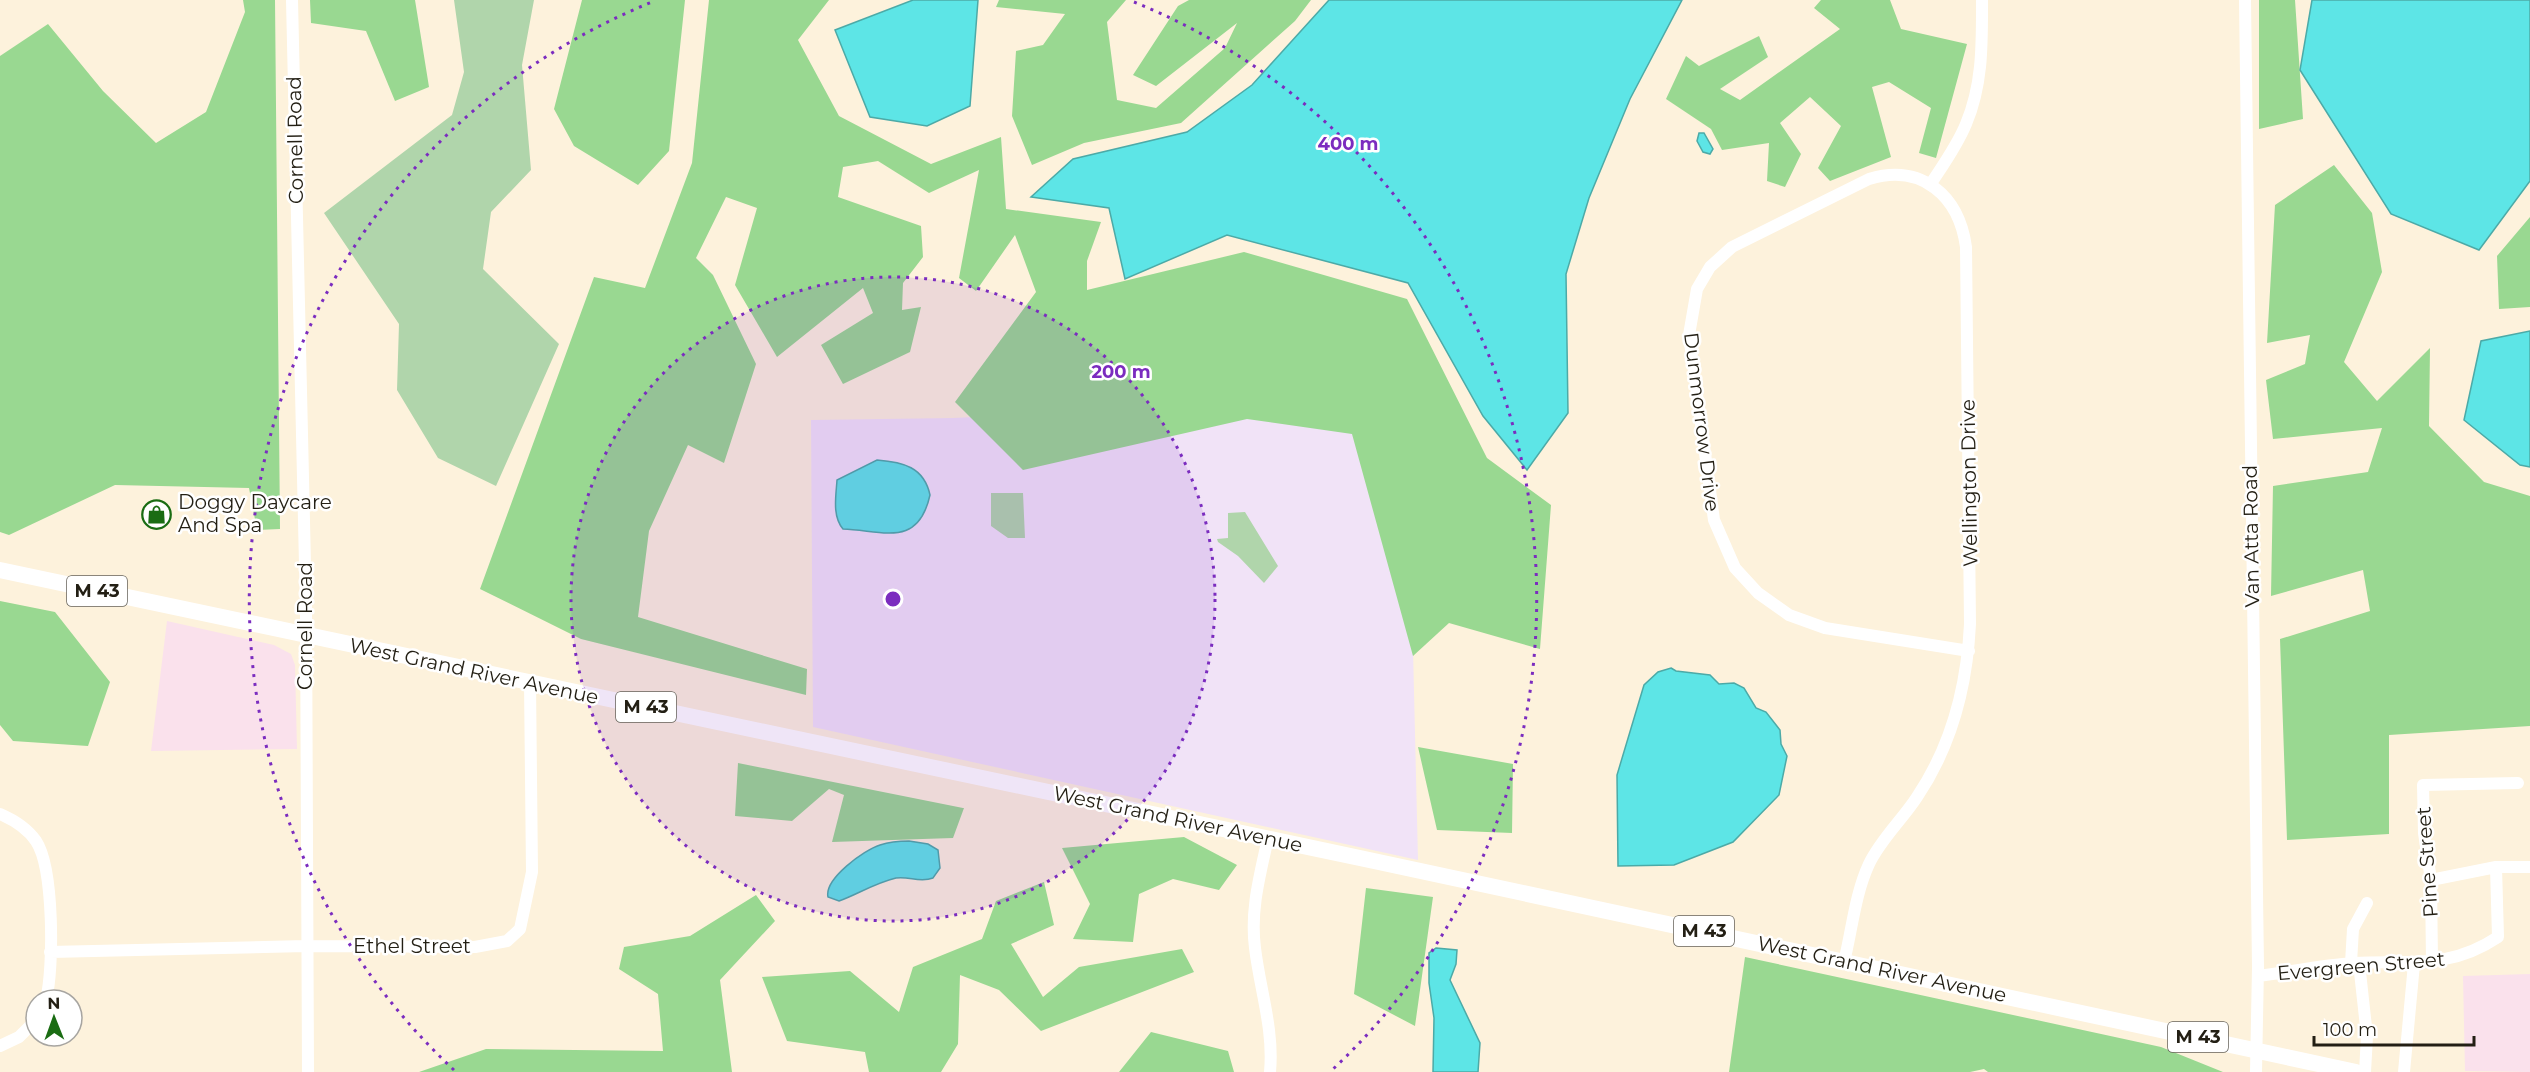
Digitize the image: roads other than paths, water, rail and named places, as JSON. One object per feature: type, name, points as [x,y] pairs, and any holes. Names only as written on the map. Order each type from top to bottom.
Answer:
[{"type":"main road","name":"West Grand River Avenue","points":[[0,570],[1268,838],[2356,1072]]},
{"type":"street","name":"Cornell Road","points":[[292,0],[305,635],[308,1072]]},
{"type":"street","points":[[1930,185],[1966,125],[1978,87],[1982,61],[1982,0]]},
{"type":"street","name":"Van Atta Road","points":[[2245,0],[2258,976],[2256,1072]]},
{"type":"street","name":"Dunmorrow Drive","points":[[1930,185],[1900,175],[1869,179],[1732,247],[1710,267],[1697,289],[1689,335],[1714,520],[1729,559],[1742,576],[1778,609],[1825,628],[1969,651]]},
{"type":"street","name":"Wellington Drive","points":[[1844,962],[1866,872],[1882,842],[1921,792],[1940,755],[1956,715],[1969,651],[1966,247],[1964,227],[1955,209],[1930,185]]},
{"type":"street","name":"Ethel Street","points":[[50,952],[306,946],[475,947],[507,941],[520,929],[527,907],[532,863],[530,682]]},
{"type":"street","name":"Pine Street","points":[[2432,962],[2430,880],[2424,832],[2423,785],[2518,783]]},
{"type":"street","points":[[0,813],[28,831],[44,857],[47,872],[50,952],[47,988]]},
{"type":"street","points":[[1268,838],[1257,883],[1254,918],[1255,947],[1268,1010],[1270,1072]]},
{"type":"street","points":[[2430,880],[2496,867],[2530,867]]},
{"type":"street","name":"Evergreen Street","points":[[2258,976],[2355,963],[2414,964],[2463,956],[2498,937],[2496,867]]},
{"type":"street","points":[[2365,1072],[2367,1036],[2352,930],[2367,903]]},
{"type":"street","points":[[2404,1072],[2414,964]]},
{"type":"street","points":[[0,1046],[24,1033]]},
{"type":"water","points":[[913,0],[978,0],[970,106],[927,126],[870,117],[835,30]]},
{"type":"water","points":[[1329,0],[1682,0],[1630,99],[1589,198],[1566,274],[1568,413],[1527,470],[1483,416],[1408,283],[1227,235],[1125,279],[1109,208],[1031,197],[1073,159],[1187,132],[1252,85]]},
{"type":"water","points":[[2312,0],[2530,0],[2530,181],[2479,250],[2391,214],[2300,70]]},
{"type":"water","points":[[1699,133],[1704,133],[1713,149],[1710,154],[1703,152],[1697,141]]},
{"type":"water","points":[[2530,331],[2530,467],[2520,465],[2464,420],[2481,341]]},
{"type":"water","points":[[877,460],[904,465],[923,478],[930,495],[924,512],[917,523],[897,533],[843,529],[836,512],[837,480]]},
{"type":"water","points":[[1671,668],[1676,671],[1710,675],[1719,684],[1734,683],[1744,688],[1756,708],[1766,712],[1780,730],[1781,744],[1787,756],[1779,795],[1733,842],[1674,865],[1618,866],[1617,775],[1644,685],[1658,672]]},
{"type":"water","points":[[909,841],[928,844],[938,850],[940,868],[933,878],[924,880],[896,878],[839,901],[828,897],[828,890],[832,882],[855,859],[880,845]]},
{"type":"water","points":[[1436,948],[1457,950],[1456,964],[1450,980],[1480,1043],[1478,1072],[1433,1072],[1434,1018],[1429,983],[1429,953]]},
{"type":"place","name":"Doggy Daycare And Spa","points":[[157,514]]}]
